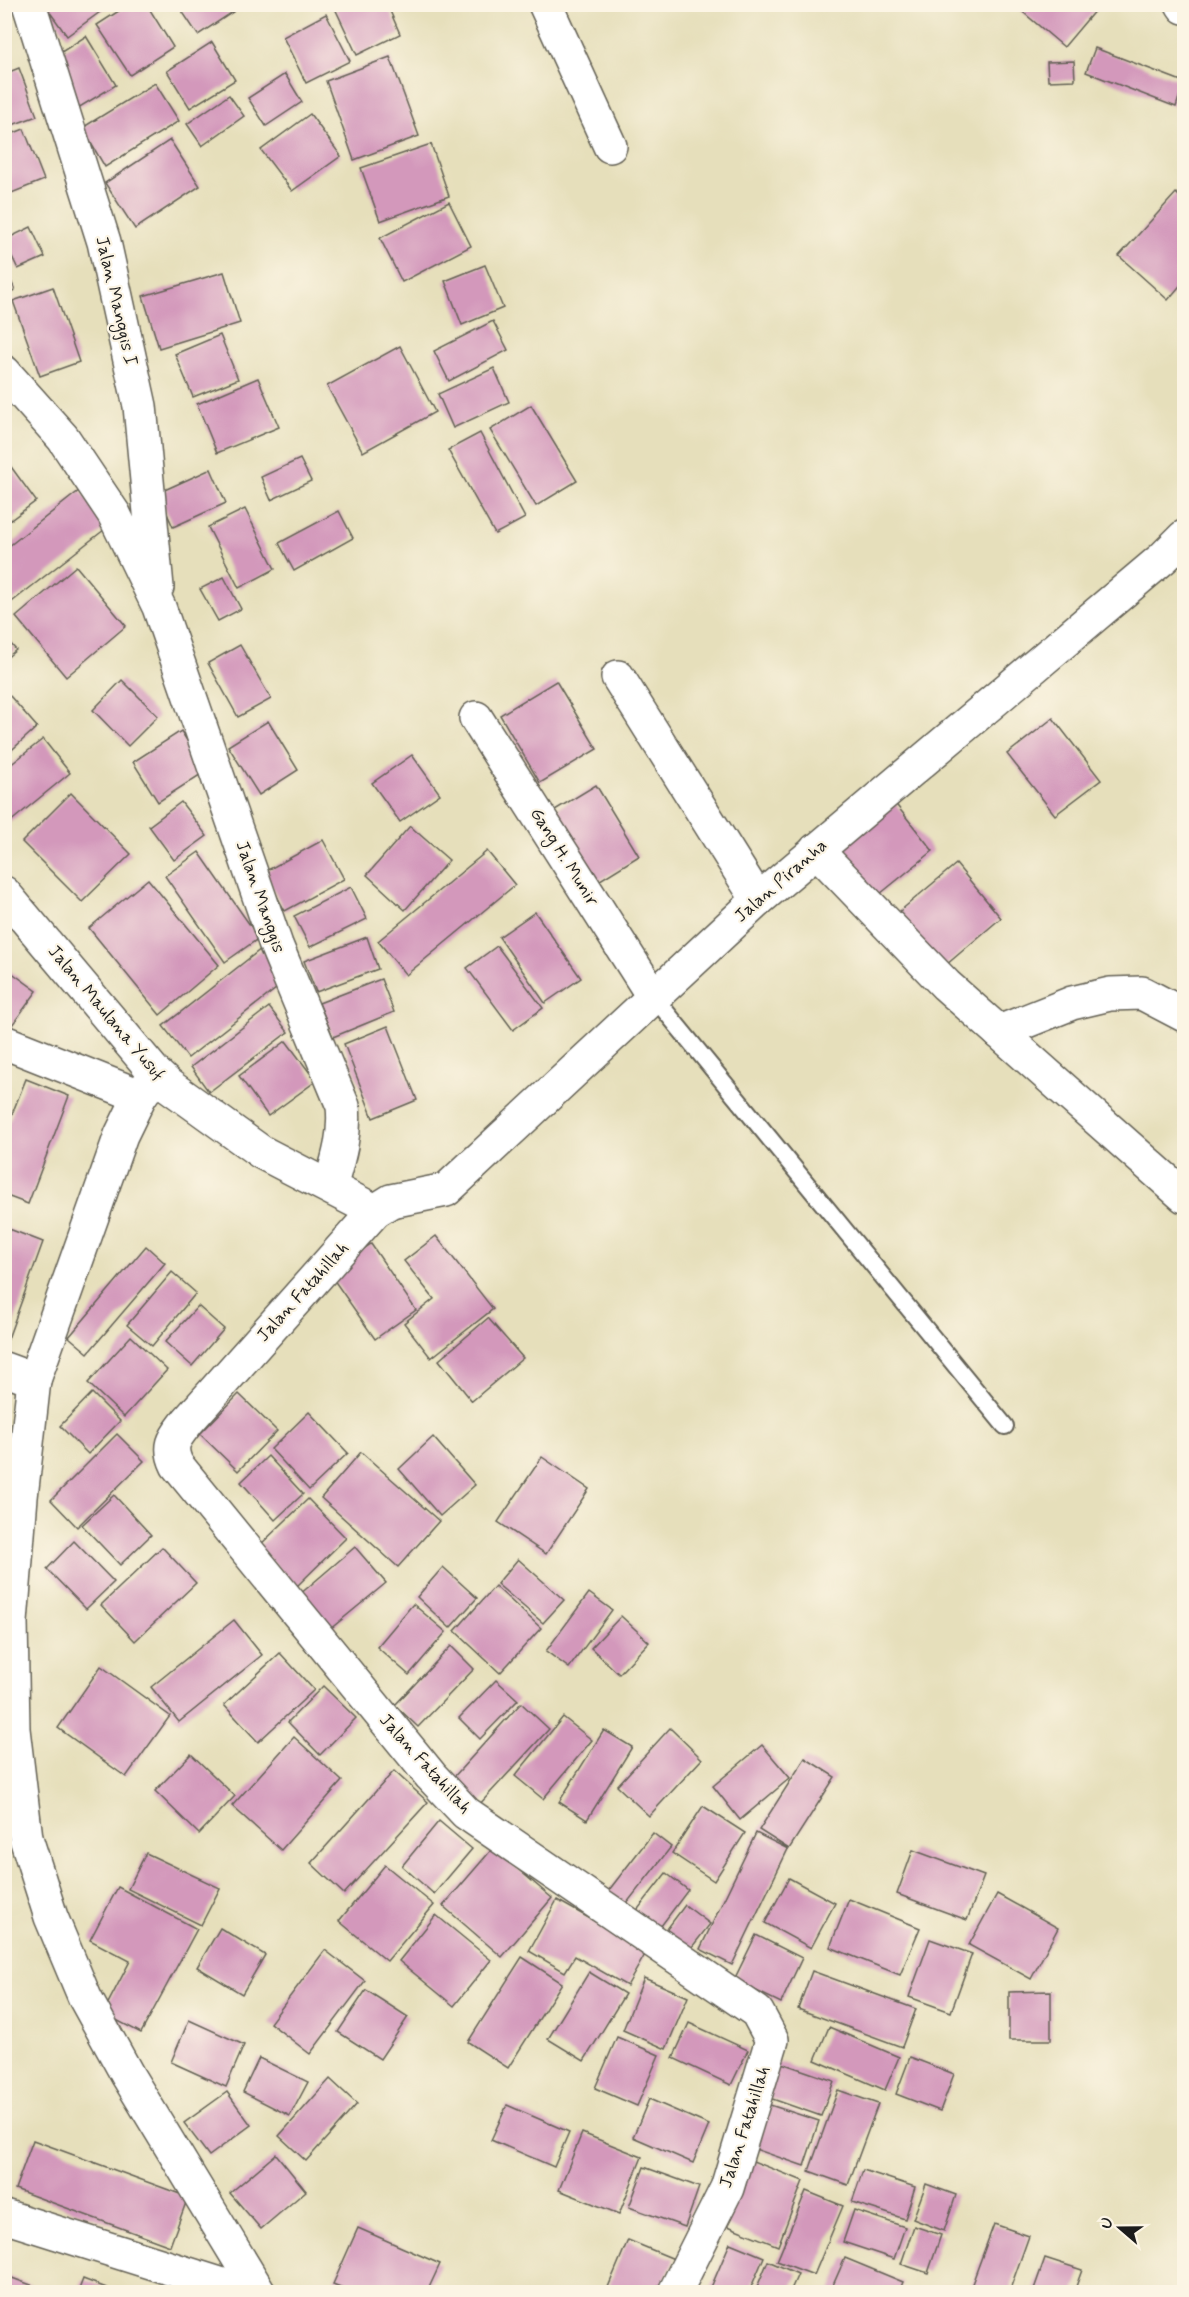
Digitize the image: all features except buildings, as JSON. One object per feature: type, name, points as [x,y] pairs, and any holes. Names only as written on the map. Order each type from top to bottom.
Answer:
[{"type":"street","name":"Jalan Manggis I","points":[[29,4],[104,242],[140,406],[159,607]]},
{"type":"street","points":[[545,4],[610,146]]},
{"type":"street","points":[[4,372],[63,438],[114,514],[159,607]]},
{"type":"street","name":"Jalan Piranha","points":[[375,1211],[391,1201],[446,1190],[758,900],[1185,537]]},
{"type":"street","name":"Jalan Manggis","points":[[159,607],[276,945],[343,1106],[345,1124],[341,1149],[330,1187]]},
{"type":"street","points":[[618,677],[758,900]]},
{"type":"street","name":"Gang H. Munir","points":[[476,718],[653,996]]},
{"type":"street","points":[[816,850],[946,985],[1185,1196]]},
{"type":"street","name":"Jalan Maulana Yusuf","points":[[4,893],[148,1085],[261,1152],[375,1211]]},
{"type":"street","points":[[999,1032],[1072,1003],[1110,994],[1142,993],[1185,1015]]},
{"type":"street","points":[[4,1042],[148,1085],[122,1135],[19,1374],[21,1497],[11,1622],[9,1728],[26,1838],[51,1917],[86,1998],[128,2076],[258,2292]]},
{"type":"street","name":"Jalan Fatahillah","points":[[375,1211],[188,1420],[173,1442],[172,1454],[177,1465],[408,1749],[466,1813],[757,2012],[772,2040],[760,2086],[727,2188],[675,2292]]},
{"type":"street","points":[[4,2216],[245,2292]]},
{"type":"lane","points":[[653,996],[1005,1426]]}]
